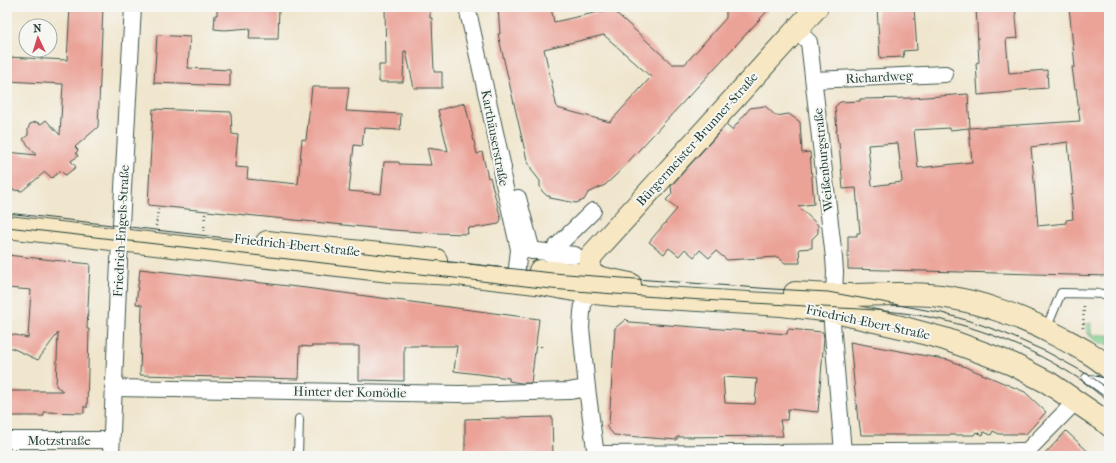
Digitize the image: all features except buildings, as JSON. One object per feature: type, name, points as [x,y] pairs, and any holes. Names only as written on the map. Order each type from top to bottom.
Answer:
[{"type":"main road","name":"Bürgermeister-Brunner-Straße","points":[[586,284],[590,256],[817,7]]},
{"type":"main road","name":"Friedrich-Ebert-Straße","points":[[7,213],[121,233],[390,271],[457,274],[536,283],[628,284],[833,303],[901,327],[945,339],[1012,364],[1049,383],[1108,421]]},
{"type":"main road","name":"Friedrich-Ebert-Straße","points":[[7,227],[526,256],[586,284],[614,295],[782,305],[833,303],[918,295],[940,296],[984,306],[1046,330],[1086,351],[1109,368]]},
{"type":"street","name":"Friedrich-Engels-Straße","points":[[111,456],[113,388],[133,7]]},
{"type":"street","name":"Karthäuserstraße","points":[[467,7],[503,168],[502,174],[519,249],[526,256]]},
{"type":"street","name":"Weißenburgstraße","points":[[796,30],[809,42],[814,80],[834,258],[835,272],[833,303],[844,452]]},
{"type":"street","name":"Richardweg","points":[[814,80],[945,74]]},
{"type":"street","points":[[516,189],[526,256],[554,258],[575,255]]},
{"type":"street","points":[[554,258],[555,248],[593,211]]},
{"type":"street","points":[[586,284],[581,328],[596,455],[1027,451],[1076,401]]},
{"type":"street","name":"Hinter der Komödie","points":[[113,388],[460,394],[569,391],[587,388]]},
{"type":"street","name":"Motzstraße","points":[[7,440],[111,440]]},
{"type":"lane","points":[[1046,330],[1061,293],[1109,294]]},
{"type":"lane","points":[[1109,382],[1086,378],[1109,396]]},
{"type":"lane","points":[[298,456],[299,419]]},
{"type":"path","points":[[156,226],[158,209]]},
{"type":"path","points":[[204,231],[205,214]]},
{"type":"path","points":[[1082,333],[1084,294]]},
{"type":"green space","points":[[1091,323],[1091,335],[1109,335],[1109,345],[1100,343],[1090,336],[1086,329],[1086,324]]},
{"type":"tram line","points":[[7,213],[553,273],[828,292],[942,313],[976,323],[1004,333],[1047,352],[1087,374],[1109,389]]},
{"type":"tram line","points":[[7,227],[551,289],[898,312],[918,315],[969,327],[1019,346],[1066,370],[1109,400]]},
{"type":"tram line","points":[[1095,376],[1109,379]]}]
